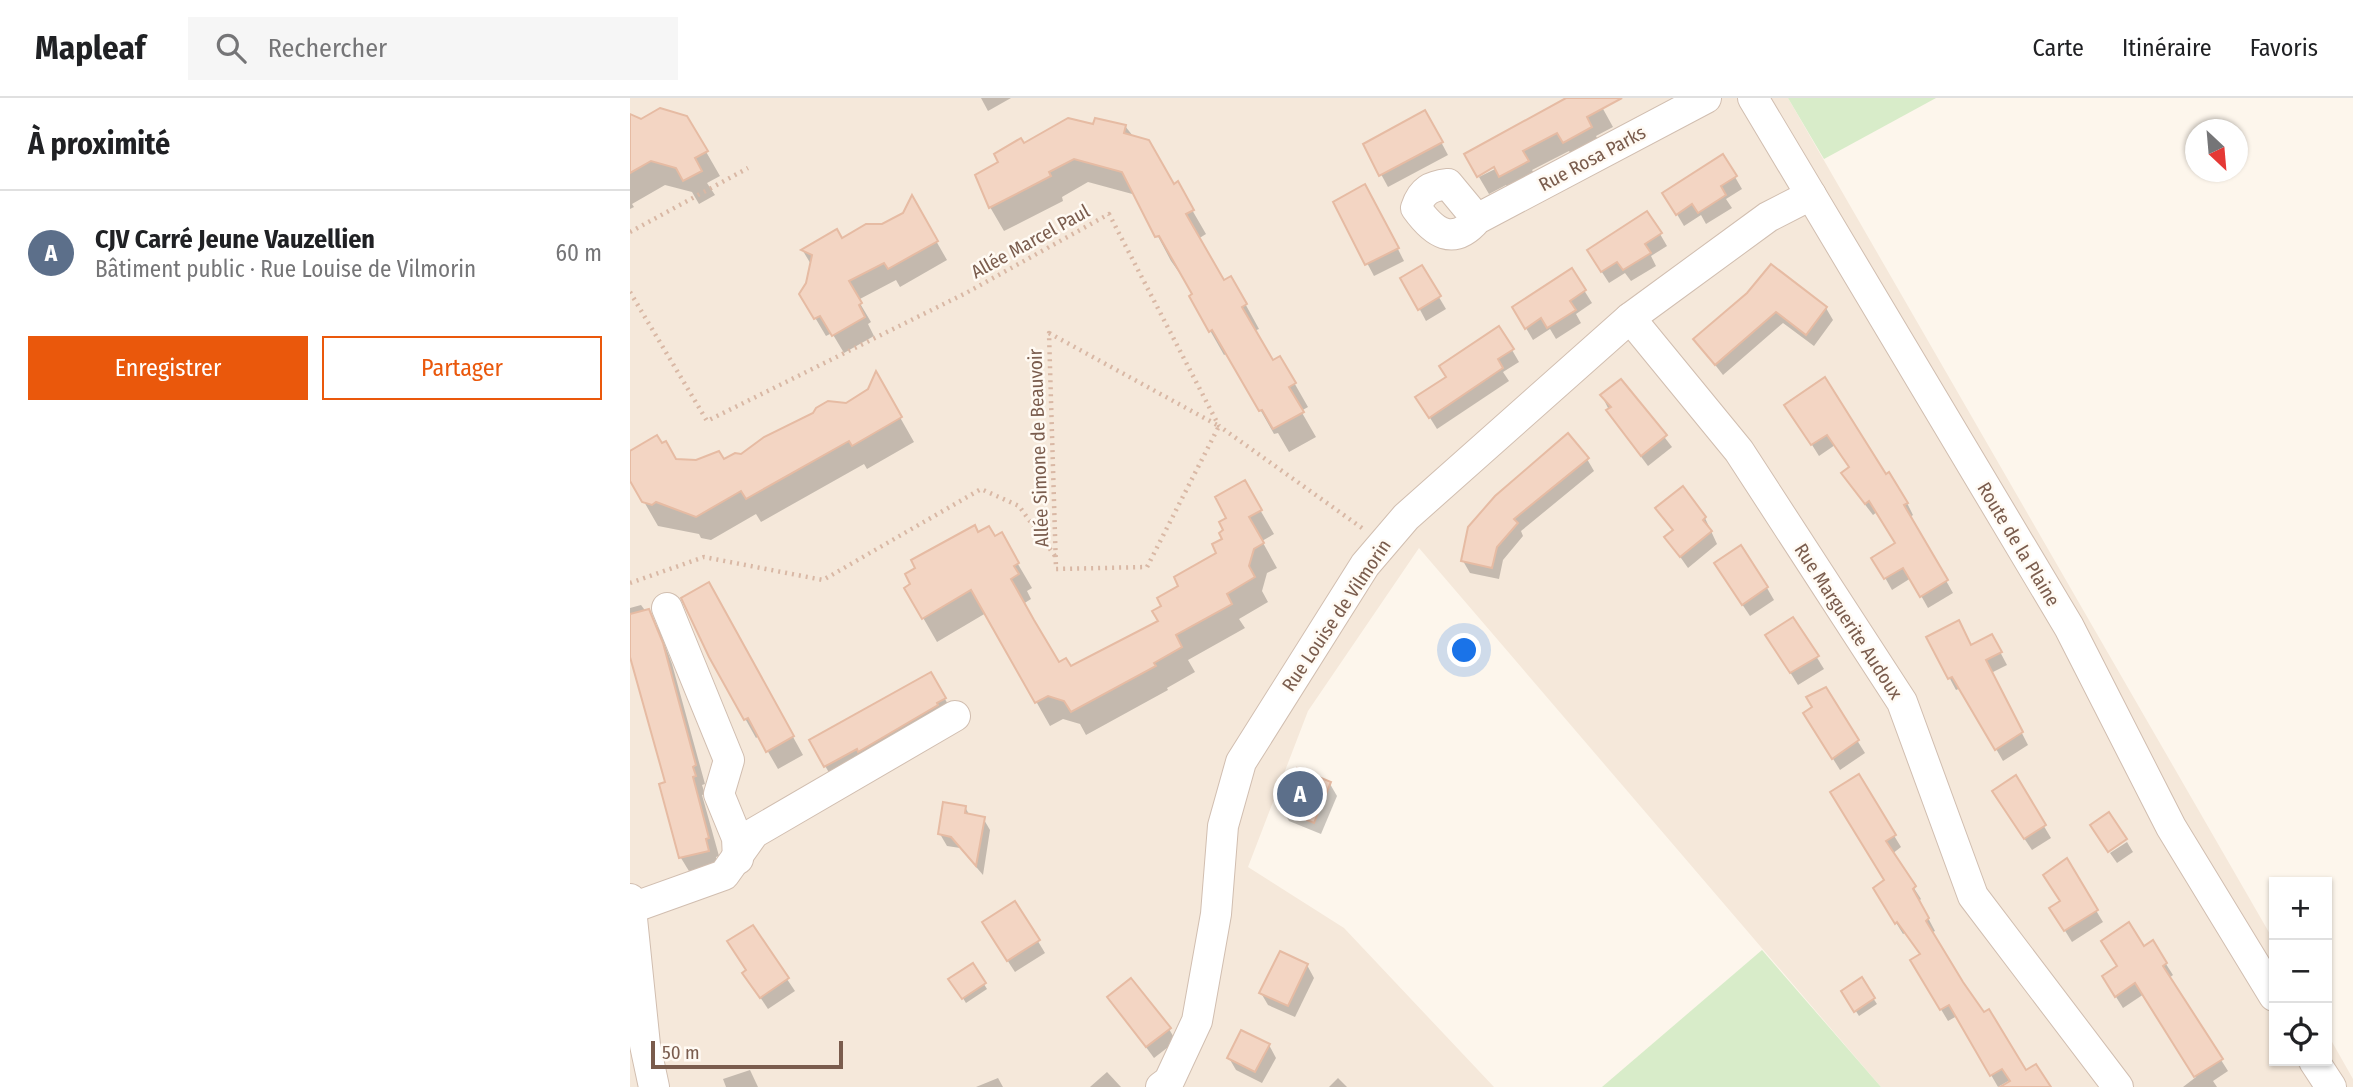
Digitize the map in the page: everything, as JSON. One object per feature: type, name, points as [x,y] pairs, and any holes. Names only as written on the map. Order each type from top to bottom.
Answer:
[{"type":"street","name":"Rue Rosa Parks","points":[[1477,219],[1706,98]]},
{"type":"street","name":"Route de la Plaine","points":[[1753,98],[2068,627],[2171,827],[2269,988]]},
{"type":"street","name":"Rue Louise de Vilmorin","points":[[1171,1085],[1197,1021],[1216,914],[1223,826],[1241,762],[1382,542],[1406,517],[1630,318],[1768,217],[1811,195]]},
{"type":"street","name":"Rue Marguerite Audoux","points":[[1630,318],[1739,451],[1902,702],[1973,897],[2118,1087]]},
{"type":"street","points":[[667,608],[729,760],[719,794],[737,838],[738,859]]},
{"type":"street","points":[[654,1087],[638,1047],[631,903],[724,875],[754,833],[955,716]]},
{"type":"street","points":[[2317,1066],[2330,1087]]},
{"type":"path","points":[[630,232],[748,168]]},
{"type":"path","name":"Allée Marcel Paul","points":[[630,292],[707,421],[966,292],[1109,214],[1219,426],[1382,542]]},
{"type":"path","name":"Allée Simone de Beauvoir","points":[[1049,333],[1219,426],[1147,567],[1056,569],[1049,333]]},
{"type":"path","name":"Allée Simone de Beauvoir","points":[[630,583],[704,557],[822,580],[981,489],[1019,506],[1055,556]]},
{"type":"shaded area","points":[[630,98],[1788,98],[2269,932],[2269,1066],[2332,1066],[2332,1042],[2353,1079],[2353,1087],[1881,1087],[1419,548],[1308,711],[1248,867],[1344,928],[1494,1087],[630,1087]]},
{"type":"green space","points":[[1788,98],[1936,98],[1824,159]]},
{"type":"green space","points":[[1762,950],[1881,1087],[1602,1087]]},
{"type":"building","points":[[1566,98],[1622,98],[1587,117],[1592,127],[1563,143],[1557,133],[1523,151],[1529,161],[1499,177],[1494,167],[1477,177],[1464,154]]},
{"type":"building","points":[[660,108],[687,116],[708,151],[695,158],[702,171],[683,181],[676,168],[651,161],[630,173],[630,114],[641,119]]},
{"type":"building","points":[[1425,110],[1443,142],[1379,176],[1363,144]]},
{"type":"building","points":[[1068,118],[1093,124],[1095,118],[1126,125],[1124,133],[1149,140],[1174,184],[1178,181],[1194,210],[1186,214],[1224,280],[1231,276],[1247,304],[1242,307],[1273,360],[1280,356],[1296,383],[1289,387],[1304,412],[1273,429],[1262,410],[1259,411],[1212,330],[1209,332],[1189,296],[1192,294],[1159,236],[1155,237],[1122,172],[1074,159],[1049,172],[1051,176],[989,208],[975,175],[998,162],[994,154],[1021,138],[1024,143]]},
{"type":"building","points":[[1723,154],[1737,176],[1721,186],[1726,195],[1698,213],[1692,204],[1676,215],[1662,193]]},
{"type":"building","points":[[1365,184],[1399,248],[1365,265],[1333,202]]},
{"type":"building","points":[[912,195],[938,241],[888,269],[884,263],[849,281],[862,303],[859,305],[865,317],[832,336],[820,316],[814,319],[799,294],[806,283],[812,255],[801,250],[837,229],[842,238],[866,224],[882,224],[903,213]]},
{"type":"building","points":[[1647,211],[1662,233],[1645,244],[1651,253],[1623,270],[1617,262],[1601,272],[1587,250]]},
{"type":"building","points":[[1771,264],[1827,307],[1806,335],[1776,312],[1715,365],[1693,339],[1747,293]]},
{"type":"building","points":[[1422,265],[1441,296],[1418,310],[1400,278]]},
{"type":"building","points":[[1572,268],[1586,290],[1570,301],[1576,310],[1547,328],[1541,318],[1525,329],[1512,307]]},
{"type":"building","points":[[1499,326],[1514,349],[1498,359],[1503,368],[1429,418],[1415,397],[1446,377],[1439,366]]},
{"type":"building","points":[[876,371],[902,417],[852,446],[849,441],[746,499],[741,491],[696,517],[656,502],[652,505],[642,502],[630,481],[630,451],[657,435],[662,443],[666,441],[676,459],[696,460],[719,451],[724,459],[735,453],[741,454],[764,437],[813,413],[828,401],[846,403],[868,389]]},
{"type":"building","points":[[1825,377],[1886,474],[1889,472],[1908,503],[1904,505],[1948,580],[1920,597],[1903,568],[1884,579],[1871,558],[1895,543],[1869,501],[1865,504],[1841,473],[1849,467],[1827,435],[1811,445],[1784,405]]},
{"type":"building","points":[[1621,379],[1667,435],[1641,456],[1606,410],[1611,407],[1600,395]]},
{"type":"building","points":[[1568,433],[1589,458],[1514,519],[1518,523],[1497,547],[1492,568],[1461,561],[1468,527],[1495,496]]},
{"type":"building","points":[[1245,480],[1262,510],[1249,517],[1264,543],[1254,549],[1249,566],[1255,577],[1227,594],[1232,604],[1176,635],[1182,647],[1154,663],[1156,666],[1071,712],[1064,701],[1048,696],[1035,703],[971,590],[922,619],[904,588],[910,584],[905,574],[915,568],[911,560],[975,525],[978,532],[989,526],[995,536],[1002,532],[1019,563],[1014,566],[1019,574],[1011,579],[1059,662],[1066,658],[1071,666],[1158,621],[1152,611],[1161,606],[1157,598],[1178,586],[1174,577],[1216,553],[1212,544],[1222,539],[1219,533],[1223,530],[1219,522],[1226,518],[1215,497]]},
{"type":"building","points":[[1683,486],[1706,517],[1703,520],[1712,531],[1680,557],[1664,537],[1673,530],[1655,508]]},
{"type":"building","points":[[1741,545],[1768,587],[1742,605],[1714,563]]},
{"type":"building","points":[[709,582],[794,736],[766,752],[748,718],[744,720],[709,657],[681,598]]},
{"type":"building","points":[[649,609],[663,643],[696,765],[693,767],[696,776],[693,777],[709,838],[706,839],[709,851],[679,858],[659,784],[665,782],[630,657],[630,614]]},
{"type":"building","points":[[1793,617],[1819,656],[1790,673],[1765,635]]},
{"type":"building","points":[[1959,620],[1971,645],[1992,634],[2002,652],[1986,660],[2023,732],[1995,750],[1952,677],[1948,679],[1926,637]]},
{"type":"building","points":[[931,672],[946,698],[858,752],[857,749],[824,767],[809,740]]},
{"type":"building","points":[[1826,687],[1859,740],[1832,759],[1803,713],[1812,707],[1806,697]]},
{"type":"building","points":[[1297,768],[1331,782],[1314,823],[1280,809]]},
{"type":"building","points":[[1859,774],[1896,835],[1886,841],[1916,886],[1913,889],[1929,918],[1926,921],[1963,982],[1984,1012],[1989,1009],[2026,1070],[2036,1064],[2051,1087],[2000,1087],[2010,1081],[2002,1069],[1990,1076],[1949,1005],[1940,1010],[1910,960],[1920,954],[1897,922],[1895,924],[1873,888],[1884,880],[1830,792]]},
{"type":"building","points":[[2016,775],[2046,825],[2024,839],[1992,791]]},
{"type":"building","points":[[943,802],[966,806],[965,813],[985,817],[976,866],[951,837],[938,834]]},
{"type":"building","points":[[2109,812],[2127,839],[2108,852],[2090,825]]},
{"type":"building","points":[[2067,858],[2098,910],[2064,931],[2049,908],[2060,901],[2043,875]]},
{"type":"building","points":[[1015,901],[1040,940],[1007,961],[982,922]]},
{"type":"building","points":[[2129,922],[2144,946],[2153,940],[2167,963],[2163,966],[2223,1059],[2194,1077],[2135,983],[2115,997],[2102,976],[2117,966],[2101,941]]},
{"type":"building","points":[[753,925],[789,978],[760,998],[742,973],[746,970],[727,941]]},
{"type":"building","points":[[1280,951],[1308,964],[1288,1006],[1259,993]]},
{"type":"building","points":[[973,963],[986,983],[962,999],[948,979]]},
{"type":"building","points":[[1862,977],[1875,998],[1854,1012],[1841,991]]},
{"type":"building","points":[[1131,978],[1171,1028],[1146,1047],[1107,997]]},
{"type":"building","points":[[1241,1030],[1270,1044],[1255,1072],[1227,1058]]},
{"type":"place","name":"CJV Carré Jeune Vauzellien","points":[[1300,794]]}]
